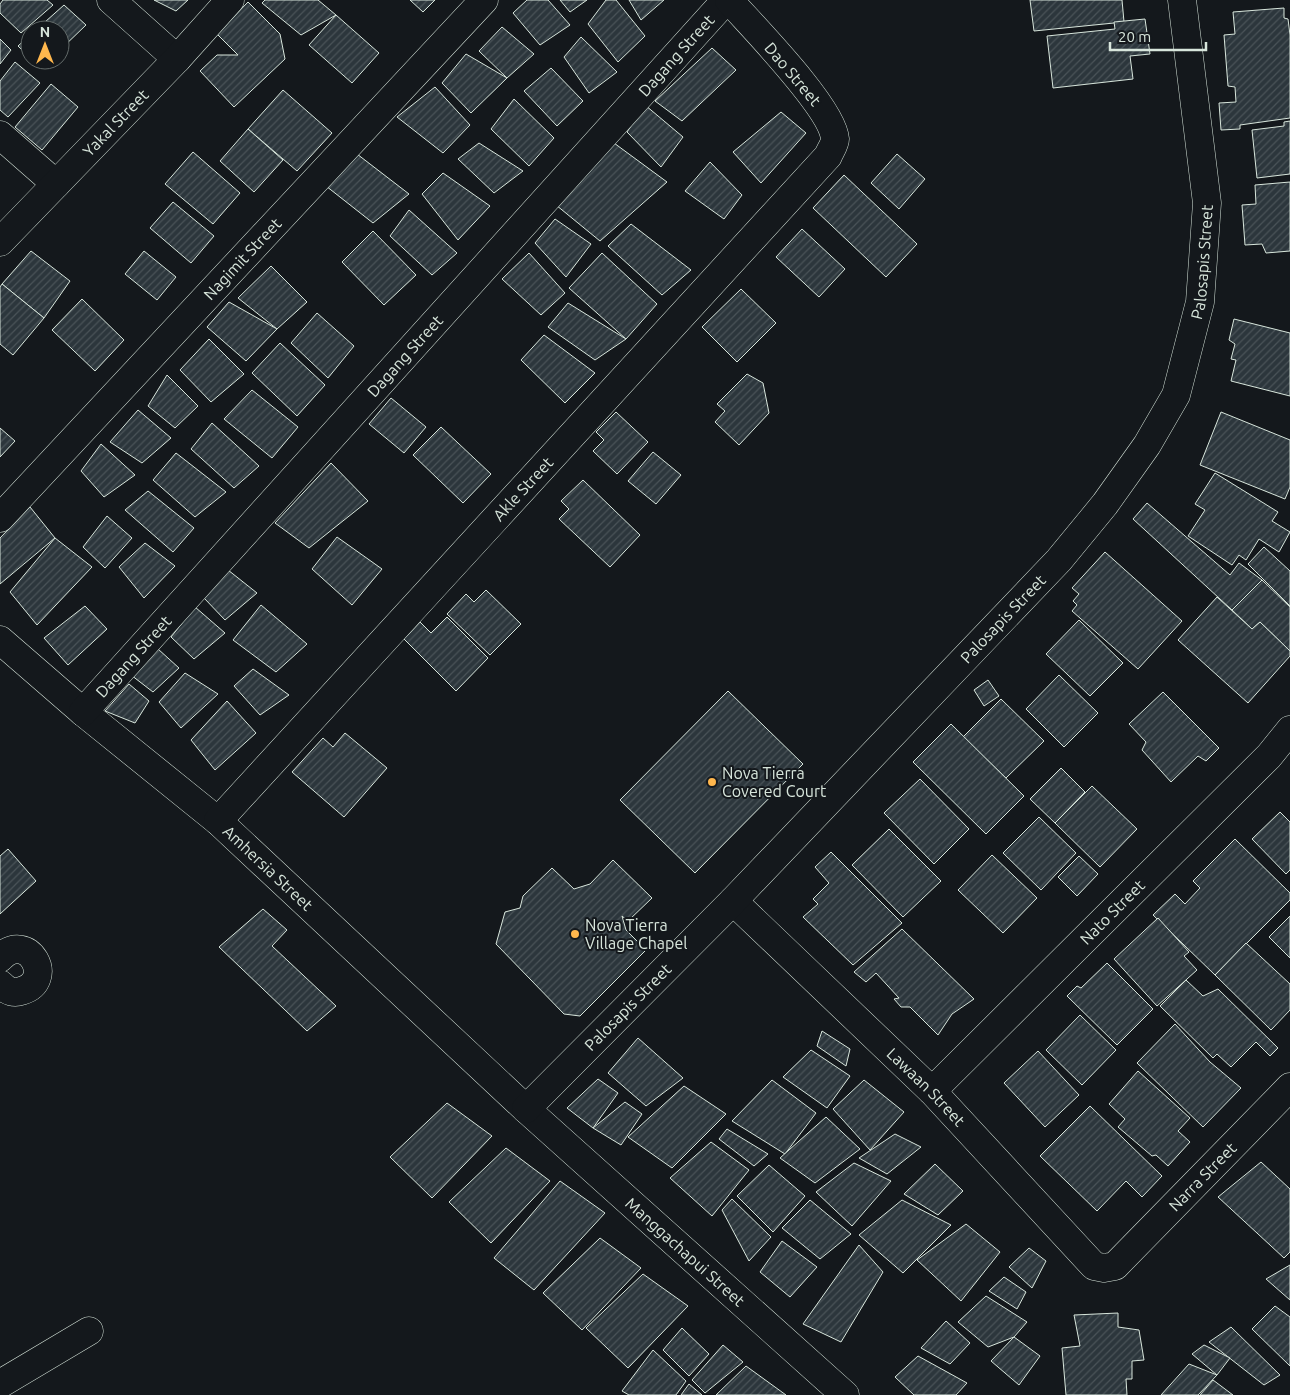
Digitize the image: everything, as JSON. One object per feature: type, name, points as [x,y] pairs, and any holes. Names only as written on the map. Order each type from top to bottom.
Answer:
[{"type":"street","points":[[111,0],[177,59]]},
{"type":"street","name":"Yakal Street","points":[[0,242],[177,59],[230,0]]},
{"type":"street","name":"Nagimit Street","points":[[0,518],[484,0]]},
{"type":"street","name":"Dao Street","points":[[727,0],[818,102],[832,126],[835,141],[828,156]]},
{"type":"street","name":"Dagang Street","points":[[83,712],[727,0]]},
{"type":"street","name":"Palosapis Street","points":[[526,1109],[733,901],[1060,560],[1105,504],[1147,445],[1176,395],[1200,302],[1207,203],[1182,0]]},
{"type":"street","points":[[0,135],[56,184]]},
{"type":"street","name":"Akle Street","points":[[218,821],[828,156]]},
{"type":"street","name":"Amhersia Street","points":[[0,640],[83,712],[218,821],[526,1109]]},
{"type":"street","name":"Nato Street","points":[[932,1091],[1269,756],[1290,730]]},
{"type":"street","name":"Lawaan Street","points":[[733,901],[932,1091],[1094,1266],[1104,1268],[1115,1266]]},
{"type":"street","points":[[0,984],[6,990],[17,992],[28,989],[36,981],[39,971],[36,960],[28,952],[16,949],[2,952]]},
{"type":"street","name":"Narra Street","points":[[1115,1266],[1290,1087]]},
{"type":"street","name":"Manggachapui Street","points":[[526,1109],[845,1395]]},
{"type":"street","points":[[0,1384],[89,1331]]},
{"type":"building","points":[[3,0],[47,0],[53,5],[36,20],[20,20],[20,32],[0,13],[0,4]]},
{"type":"building","points":[[154,0],[188,0],[176,11]]},
{"type":"building","points":[[265,0],[318,0],[336,15],[301,35],[262,3]]},
{"type":"building","points":[[410,0],[435,0],[423,12]]},
{"type":"building","points":[[527,0],[548,0],[570,25],[540,45],[513,13]]},
{"type":"building","points":[[560,0],[587,0],[570,12]]},
{"type":"building","points":[[606,0],[616,0],[645,36],[618,62],[588,24]]},
{"type":"building","points":[[629,0],[664,0],[641,20]]},
{"type":"building","points":[[1030,0],[1122,0],[1124,22],[1034,31]]},
{"type":"building","points":[[248,2],[280,34],[285,59],[234,107],[200,71],[217,55],[238,55],[217,34]]},
{"type":"building","points":[[64,5],[86,25],[70,40],[70,20],[47,20]]},
{"type":"building","points":[[1284,8],[1284,18],[1288,19],[1290,35],[1290,118],[1240,125],[1240,129],[1221,130],[1219,103],[1236,102],[1235,87],[1228,86],[1224,35],[1235,34],[1233,12]]},
{"type":"building","points":[[336,15],[379,53],[352,83],[309,45]]},
{"type":"building","points":[[1145,19],[1150,54],[1130,56],[1133,79],[1053,88],[1047,36],[1115,29],[1114,22]]},
{"type":"building","points":[[502,27],[534,54],[507,78],[479,51]]},
{"type":"building","points":[[581,37],[617,72],[589,93],[564,57]]},
{"type":"building","points":[[0,39],[11,50],[0,64]]},
{"type":"building","points":[[712,48],[736,70],[682,121],[655,101]]},
{"type":"building","points":[[466,54],[507,78],[471,113],[442,83]]},
{"type":"building","points":[[15,62],[20,66],[20,70],[25,70],[40,83],[8,117],[0,110],[0,81]]},
{"type":"building","points":[[551,68],[583,101],[557,126],[524,91]]},
{"type":"building","points":[[51,84],[78,107],[42,150],[15,127]]},
{"type":"building","points":[[435,87],[470,125],[443,153],[397,117]]},
{"type":"building","points":[[283,90],[332,133],[297,171],[248,129]]},
{"type":"building","points":[[514,99],[554,138],[529,166],[491,129]]},
{"type":"building","points":[[645,105],[683,137],[661,167],[627,132]]},
{"type":"building","points":[[781,112],[806,133],[761,183],[733,152]]},
{"type":"building","points":[[1290,121],[1290,174],[1257,178],[1252,130],[1284,126],[1284,122]]},
{"type":"building","points":[[248,129],[283,160],[254,192],[220,161]]},
{"type":"building","points":[[479,143],[523,171],[494,193],[458,159]]},
{"type":"building","points":[[614,143],[667,182],[600,241],[556,205]]},
{"type":"building","points":[[193,152],[240,193],[213,224],[165,184]]},
{"type":"building","points":[[357,154],[409,194],[373,223],[326,186]]},
{"type":"building","points":[[897,154],[925,179],[899,209],[871,183]]},
{"type":"building","points":[[710,162],[742,195],[724,219],[685,191]]},
{"type":"building","points":[[443,173],[490,206],[458,240],[422,194]]},
{"type":"building","points":[[844,175],[917,244],[886,277],[813,208]]},
{"type":"building","points":[[1290,182],[1290,251],[1266,253],[1262,244],[1245,245],[1242,205],[1256,204],[1255,185]]},
{"type":"building","points":[[173,202],[214,236],[191,263],[150,228]]},
{"type":"building","points":[[409,210],[457,253],[432,275],[390,236]]},
{"type":"building","points":[[555,219],[591,244],[566,277],[535,243]]},
{"type":"building","points":[[631,224],[691,270],[662,295],[608,246]]},
{"type":"building","points":[[802,229],[845,269],[819,297],[776,257]]},
{"type":"building","points":[[373,231],[416,275],[384,305],[342,262]]},
{"type":"building","points":[[31,251],[70,281],[44,318],[2,284]]},
{"type":"building","points":[[144,251],[176,277],[157,300],[125,274]]},
{"type":"building","points":[[529,253],[565,293],[541,315],[502,279]]},
{"type":"building","points":[[602,253],[657,304],[626,339],[569,288]]},
{"type":"building","points":[[271,266],[307,302],[277,329],[238,298]]},
{"type":"building","points":[[2,284],[44,318],[13,355],[0,344],[0,287]]},
{"type":"building","points":[[741,289],[776,323],[737,362],[702,327]]},
{"type":"building","points":[[82,299],[124,340],[95,371],[52,330]]},
{"type":"building","points":[[229,302],[277,329],[246,361],[207,327]]},
{"type":"building","points":[[568,303],[626,339],[595,360],[548,327]]},
{"type":"building","points":[[317,313],[354,346],[328,378],[291,343]]},
{"type":"building","points":[[1234,319],[1290,333],[1290,396],[1231,381],[1236,360],[1231,359],[1235,344],[1229,340]]},
{"type":"building","points":[[544,335],[595,373],[565,403],[521,360]]},
{"type":"building","points":[[209,339],[244,374],[211,402],[180,370]]},
{"type":"building","points":[[280,343],[325,385],[297,416],[252,373]]},
{"type":"building","points":[[747,374],[763,383],[769,413],[739,445],[715,422],[725,411],[717,404]]},
{"type":"building","points":[[167,375],[198,406],[175,428],[148,406]]},
{"type":"building","points":[[252,390],[298,427],[272,458],[224,419]]},
{"type":"building","points":[[391,398],[426,427],[404,453],[369,424]]},
{"type":"building","points":[[138,410],[171,438],[142,463],[110,442]]},
{"type":"building","points":[[616,412],[648,442],[617,474],[593,451],[604,440],[596,432]]},
{"type":"building","points":[[1221,412],[1290,440],[1290,487],[1285,499],[1200,465]]},
{"type":"building","points":[[212,423],[259,466],[234,488],[191,449]]},
{"type":"building","points":[[441,427],[491,474],[463,503],[413,455]]},
{"type":"building","points":[[0,428],[15,441],[0,457]]},
{"type":"building","points":[[101,444],[135,475],[104,497],[81,471]]},
{"type":"building","points":[[653,452],[681,475],[656,504],[628,481]]},
{"type":"building","points":[[176,453],[226,492],[195,517],[153,480]]},
{"type":"building","points":[[331,463],[368,501],[309,548],[275,523]]},
{"type":"building","points":[[1215,473],[1278,512],[1272,521],[1290,532],[1279,552],[1259,539],[1246,560],[1239,555],[1232,565],[1188,536],[1205,510],[1195,504]]},
{"type":"building","points":[[583,480],[640,535],[610,567],[559,519],[569,509],[561,501]]},
{"type":"building","points":[[148,491],[194,528],[173,552],[125,510]]},
{"type":"building","points":[[1147,503],[1230,575],[1239,563],[1262,580],[1232,610],[1133,519]]},
{"type":"building","points":[[30,507],[55,538],[0,584],[0,538]]},
{"type":"building","points":[[107,516],[132,538],[105,568],[83,547]]},
{"type":"building","points":[[337,537],[382,569],[352,605],[312,569]]},
{"type":"building","points":[[55,538],[92,567],[37,625],[10,592]]},
{"type":"building","points":[[145,543],[175,566],[144,598],[119,567]]},
{"type":"building","points":[[1264,547],[1290,571],[1290,606],[1248,564]]},
{"type":"building","points":[[1105,552],[1182,621],[1138,669],[1072,611],[1077,605],[1073,601],[1079,594],[1072,588]]},
{"type":"building","points":[[228,570],[257,593],[225,620],[204,598]]},
{"type":"building","points":[[1262,580],[1290,607],[1290,651],[1260,622],[1252,629],[1232,610]]},
{"type":"building","points":[[486,590],[521,624],[490,655],[447,614],[466,594],[474,602]]},
{"type":"building","points":[[1217,597],[1252,629],[1260,622],[1290,651],[1290,656],[1248,703],[1178,640]]},
{"type":"building","points":[[261,605],[307,644],[276,672],[233,640]]},
{"type":"building","points":[[85,606],[107,629],[68,665],[44,638]]},
{"type":"building","points":[[195,607],[225,633],[194,659],[171,637]]},
{"type":"building","points":[[447,617],[488,658],[456,691],[404,639],[420,622],[431,633]]},
{"type":"building","points":[[1079,620],[1123,663],[1090,696],[1046,654]]},
{"type":"building","points":[[158,649],[179,668],[153,692],[131,675]]},
{"type":"building","points":[[253,669],[289,695],[260,715],[234,686]]},
{"type":"building","points":[[185,673],[218,694],[181,728],[159,702]]},
{"type":"building","points":[[1059,675],[1098,713],[1064,747],[1026,709]]},
{"type":"building","points":[[988,680],[999,696],[984,706],[974,690]]},
{"type":"building","points":[[129,684],[149,701],[135,723],[105,711]]},
{"type":"building","name":"Nova Tierra Covered Court","points":[[728,691],[803,764],[695,873],[620,800]]},
{"type":"building","points":[[1163,692],[1219,748],[1206,761],[1198,756],[1171,782],[1142,750],[1146,742],[1129,724]]},
{"type":"building","points":[[1001,699],[1044,741],[1006,778],[963,737]]},
{"type":"building","points":[[227,701],[256,733],[215,770],[191,740]]},
{"type":"building","points":[[951,724],[1024,796],[986,834],[913,762]]},
{"type":"building","points":[[345,733],[387,768],[344,817],[292,772],[323,738],[333,747]]},
{"type":"building","points":[[1061,768],[1085,792],[1055,823],[1030,799]]},
{"type":"building","points":[[920,779],[969,829],[934,864],[884,813]]},
{"type":"building","points":[[1092,786],[1137,829],[1100,867],[1055,823]]},
{"type":"building","points":[[1280,812],[1290,822],[1290,870],[1286,874],[1252,839]]},
{"type":"building","points":[[1039,817],[1076,853],[1041,890],[1003,853]]},
{"type":"building","points":[[889,829],[941,881],[903,917],[852,865]]},
{"type":"building","points":[[1235,839],[1290,893],[1290,900],[1215,975],[1153,915],[1175,894],[1185,904],[1200,888],[1193,881]]},
{"type":"building","points":[[8,849],[36,881],[0,914],[0,856]]},
{"type":"building","points":[[831,852],[902,923],[853,965],[803,917],[818,904],[813,899],[829,883],[815,867]]},
{"type":"building","points":[[992,855],[1037,898],[1003,933],[958,890]]},
{"type":"building","points":[[1079,856],[1098,874],[1077,896],[1058,877]]},
{"type":"building","points":[[613,860],[652,898],[628,921],[622,916],[626,930],[646,950],[580,1016],[564,1014],[496,944],[505,912],[520,908],[523,896],[552,868],[574,889],[590,884]]},
{"type":"building","points":[[263,909],[287,930],[272,946],[336,1006],[307,1031],[219,947]]},
{"type":"building","points":[[1290,916],[1290,958],[1269,937]]},
{"type":"building","points":[[1158,918],[1189,952],[1184,956],[1197,970],[1157,1006],[1114,959]]},
{"type":"building","points":[[902,929],[974,999],[952,1014],[938,1035],[910,1007],[901,1007],[894,999],[899,998],[876,973],[866,982],[854,972]]},
{"type":"building","points":[[1246,943],[1290,984],[1290,1010],[1271,1030],[1215,975]]},
{"type":"building","points":[[1107,963],[1153,1009],[1117,1045],[1067,996],[1077,986],[1081,988]]},
{"type":"building","points":[[1186,980],[1203,996],[1218,989],[1278,1048],[1270,1056],[1256,1042],[1231,1067],[1217,1054],[1213,1058],[1160,1006]]},
{"type":"building","points":[[1080,1015],[1116,1050],[1082,1085],[1046,1050]]},
{"type":"building","points":[[1175,1024],[1210,1062],[1241,1088],[1203,1127],[1137,1063]]},
{"type":"building","points":[[822,1031],[850,1049],[846,1066],[817,1046]]},
{"type":"building","points":[[638,1038],[683,1078],[646,1106],[608,1073]]},
{"type":"building","points":[[811,1050],[850,1076],[827,1108],[783,1077]]},
{"type":"building","points":[[1038,1051],[1079,1095],[1045,1127],[1004,1083]]},
{"type":"building","points":[[1138,1071],[1190,1118],[1178,1131],[1190,1142],[1168,1166],[1156,1155],[1152,1156],[1118,1127],[1125,1119],[1109,1104]]},
{"type":"building","points":[[598,1079],[618,1093],[593,1128],[567,1108]]},
{"type":"building","points":[[772,1080],[816,1113],[785,1154],[732,1121]]},
{"type":"building","points":[[864,1080],[904,1112],[870,1150],[833,1109]]},
{"type":"building","points":[[684,1086],[726,1114],[672,1168],[628,1137]]},
{"type":"building","points":[[625,1102],[642,1114],[621,1145],[593,1128]]},
{"type":"building","points":[[447,1103],[492,1136],[432,1198],[390,1157]]},
{"type":"building","points":[[1090,1106],[1162,1176],[1142,1197],[1126,1181],[1097,1211],[1040,1156]]},
{"type":"building","points":[[826,1117],[860,1149],[815,1183],[780,1158]]},
{"type":"building","points":[[727,1129],[768,1154],[754,1166],[719,1139]]},
{"type":"building","points":[[895,1134],[921,1147],[887,1174],[859,1158]]},
{"type":"building","points":[[711,1142],[749,1170],[712,1216],[670,1178]]},
{"type":"building","points":[[506,1148],[550,1181],[491,1243],[449,1202]]},
{"type":"building","points":[[1261,1162],[1290,1189],[1290,1252],[1284,1258],[1218,1197]]},
{"type":"building","points":[[854,1163],[891,1181],[852,1226],[816,1192]]},
{"type":"building","points":[[935,1164],[963,1191],[938,1215],[904,1194]]},
{"type":"building","points":[[769,1165],[805,1196],[773,1232],[737,1196]]},
{"type":"building","points":[[560,1181],[605,1213],[534,1290],[494,1258]]},
{"type":"building","points":[[732,1199],[771,1237],[749,1261],[722,1210]]},
{"type":"building","points":[[810,1200],[851,1234],[820,1259],[782,1228]]},
{"type":"building","points":[[902,1200],[951,1225],[903,1273],[859,1235]]},
{"type":"building","points":[[966,1224],[1000,1252],[961,1301],[917,1260]]},
{"type":"building","points":[[600,1238],[641,1268],[582,1330],[543,1293]]},
{"type":"building","points":[[782,1241],[817,1267],[790,1297],[760,1272]]},
{"type":"building","points":[[859,1245],[883,1272],[841,1342],[803,1324]]},
{"type":"building","points":[[1029,1248],[1046,1261],[1032,1288],[1009,1267]]},
{"type":"building","points":[[1290,1265],[1290,1300],[1266,1279]]},
{"type":"building","points":[[643,1274],[688,1306],[628,1368],[586,1328]]},
{"type":"building","points":[[1004,1277],[1026,1292],[1017,1309],[989,1291]]},
{"type":"building","points":[[986,1296],[1027,1322],[1014,1337],[988,1347],[958,1322]]},
{"type":"building","points":[[1275,1306],[1290,1317],[1290,1366],[1252,1329]]},
{"type":"building","points":[[1118,1313],[1118,1327],[1139,1330],[1144,1360],[1132,1361],[1132,1379],[1126,1379],[1127,1395],[1066,1395],[1062,1348],[1080,1346],[1074,1315]]},
{"type":"building","points":[[946,1321],[970,1343],[950,1364],[921,1348]]},
{"type":"building","points":[[1231,1327],[1280,1375],[1264,1385],[1209,1342]]},
{"type":"building","points":[[682,1328],[709,1354],[689,1376],[663,1350]]},
{"type":"building","points":[[1014,1337],[1040,1356],[1019,1385],[991,1361]]},
{"type":"building","points":[[723,1345],[743,1362],[705,1393],[692,1380]]},
{"type":"building","points":[[1204,1345],[1230,1358],[1217,1375],[1192,1354]]},
{"type":"building","points":[[653,1350],[686,1381],[676,1395],[629,1395],[622,1391]]},
{"type":"building","points":[[918,1356],[967,1383],[956,1395],[914,1395],[895,1377]]},
{"type":"building","points":[[1189,1364],[1217,1375],[1198,1395],[1161,1395]]},
{"type":"building","points":[[746,1366],[786,1395],[716,1395]]},
{"type":"building","points":[[1213,1380],[1233,1395],[1200,1395]]},
{"type":"building","points":[[689,1384],[702,1395],[681,1395]]},
{"type":"place","name":"Nova Tierra Covered Court","points":[[712,782]]},
{"type":"place","name":"Nova Tierra Village Chapel","points":[[575,934]]}]
